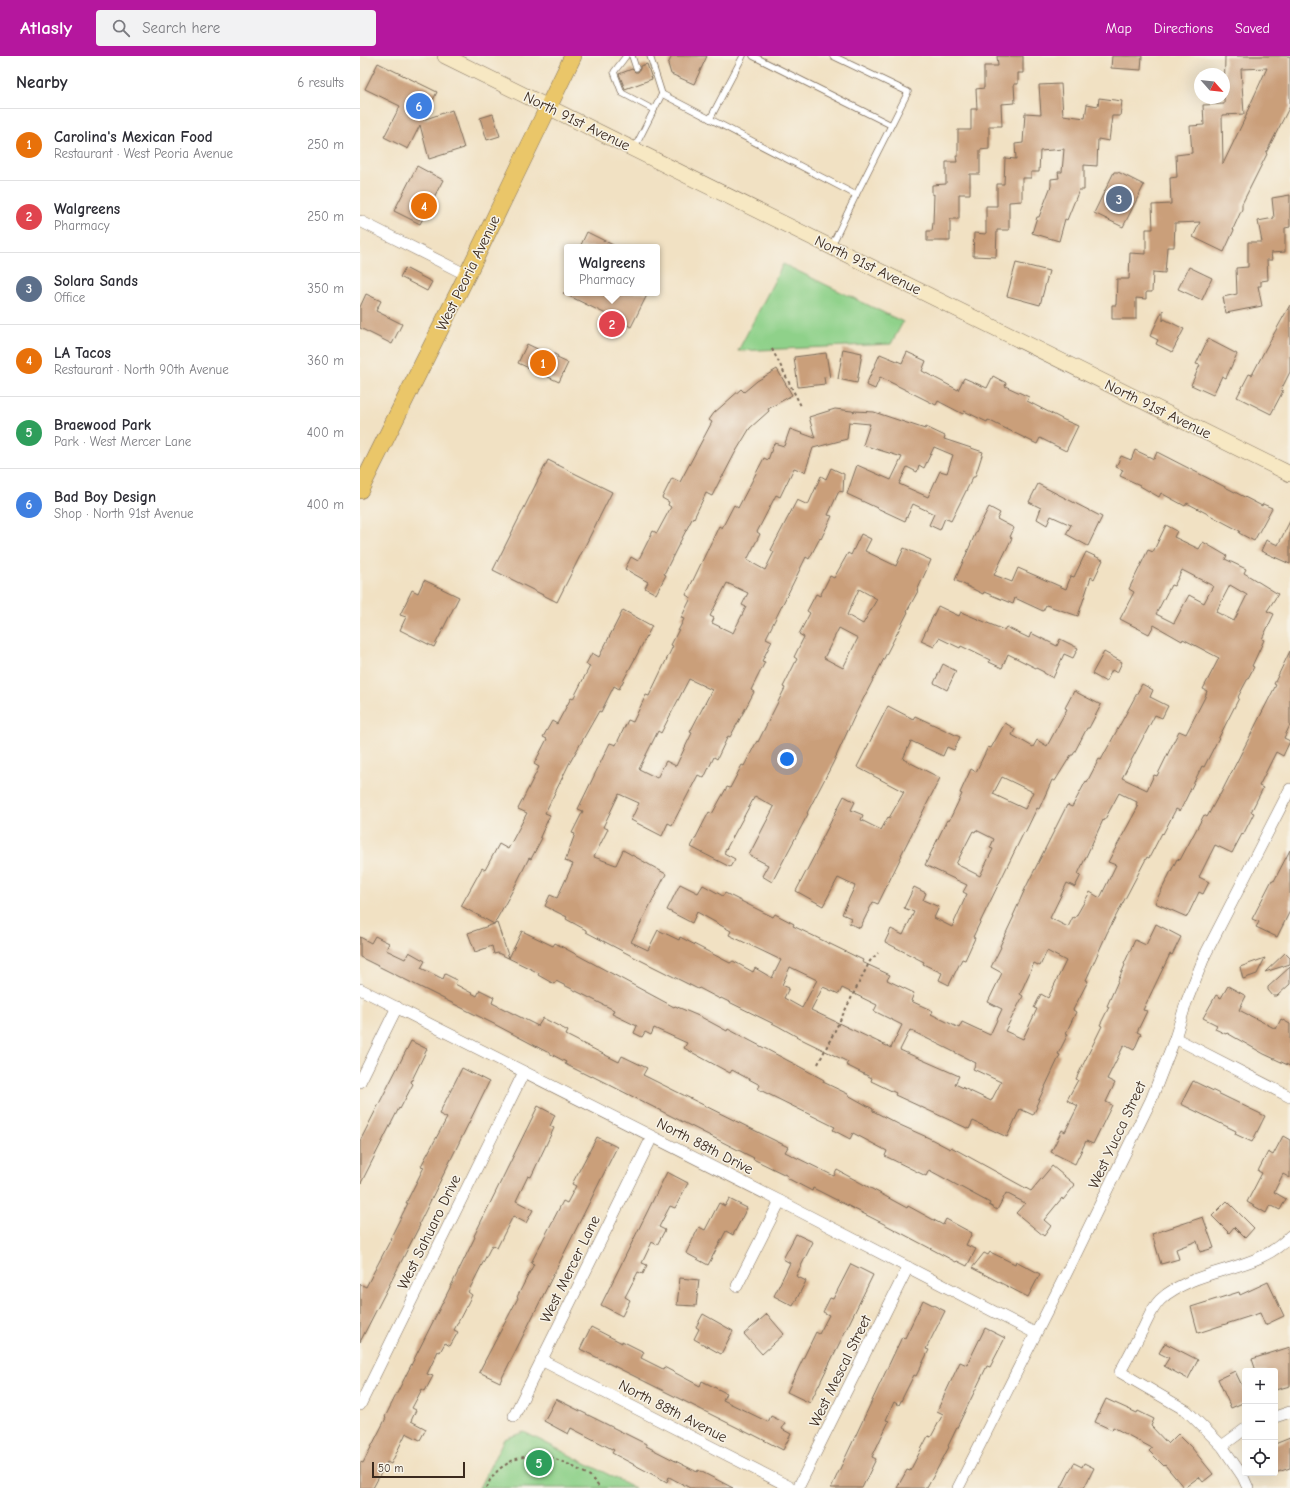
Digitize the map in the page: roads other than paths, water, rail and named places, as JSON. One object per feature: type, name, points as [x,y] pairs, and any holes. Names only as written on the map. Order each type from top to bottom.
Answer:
[{"type":"main road","name":"North 91st Avenue","points":[[445,56],[1290,474]]},
{"type":"main road","name":"West Peoria Avenue","points":[[362,481],[467,275],[574,56]]},
{"type":"street","points":[[360,221],[467,275]]},
{"type":"street","name":"West Yucca Street","points":[[958,1488],[1151,1100],[1205,955],[1290,789]]},
{"type":"street","name":"North 88th Drive","points":[[360,989],[780,1201],[1035,1333]]},
{"type":"street","points":[[360,1082],[397,1007]]},
{"type":"street","points":[[1175,1038],[1290,1097]]},
{"type":"street","name":"West Sahuaro Drive","points":[[360,1405],[524,1072]]},
{"type":"street","name":"West Mercer Lane","points":[[514,1416],[652,1136]]},
{"type":"street","points":[[737,1286],[780,1201]]},
{"type":"street","points":[[1248,1488],[1243,1477],[1222,1446],[1187,1411],[1120,1372],[1152,1310],[1160,1300],[1176,1288],[1209,1274],[1240,1266],[1266,1255],[1282,1245],[1290,1236]]},
{"type":"street","name":"West Mescal Street","points":[[798,1488],[908,1267]]},
{"type":"street","name":"North 88th Avenue","points":[[541,1360],[792,1488]]},
{"type":"street","points":[[1278,1416],[1290,1412]]},
{"type":"street","points":[[1222,1446],[1242,1431]]},
{"type":"lane","points":[[626,56],[614,72],[622,93],[654,110]]},
{"type":"lane","points":[[632,56],[636,68]]},
{"type":"lane","points":[[634,149],[662,94],[650,56]]},
{"type":"lane","points":[[710,119],[743,56]]},
{"type":"lane","points":[[753,56],[891,125]]},
{"type":"lane","points":[[831,247],[908,92],[834,56]]},
{"type":"lane","points":[[662,94],[856,195]]},
{"type":"place","name":"Bad Boy Design","points":[[419,106]]},
{"type":"place","name":"Solara Sands","points":[[1119,199]]},
{"type":"place","name":"LA Tacos","points":[[424,206]]},
{"type":"place","name":"Walgreens","points":[[612,324]]},
{"type":"place","name":"Carolina's Mexican Food","points":[[543,363]]},
{"type":"place","name":"Braewood Park","points":[[539,1463]]}]
